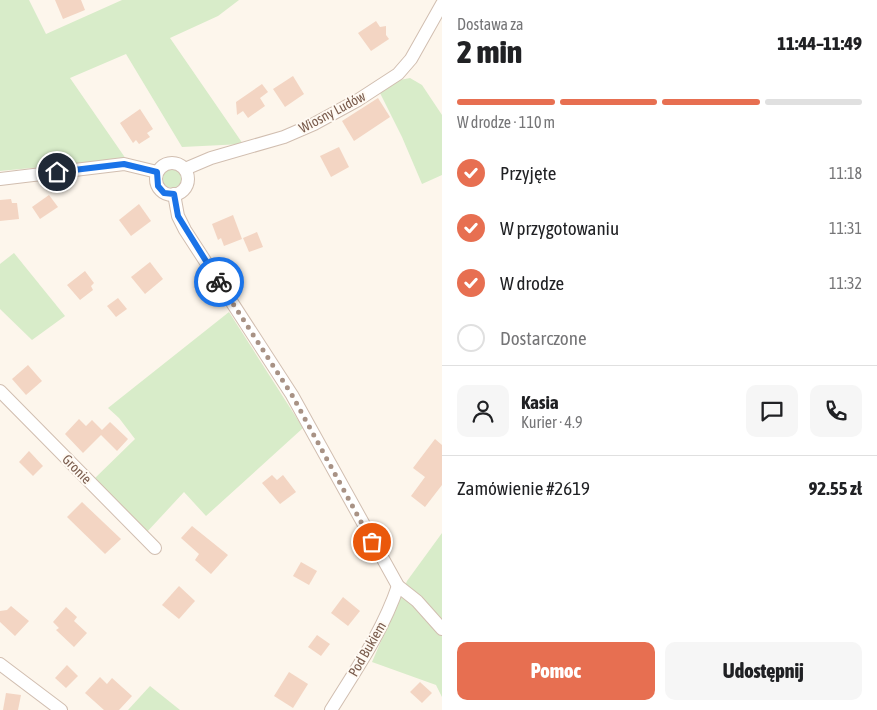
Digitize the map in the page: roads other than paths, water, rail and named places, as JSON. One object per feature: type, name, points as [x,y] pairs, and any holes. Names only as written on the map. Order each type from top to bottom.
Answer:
[{"type":"street","name":"Wiosny Ludów","points":[[185,170],[211,158],[284,136],[314,124],[382,85],[398,74],[411,59],[442,4]]},
{"type":"street","points":[[172,163],[185,170],[187,174],[186,185],[183,190],[174,194],[160,190],[156,182],[157,172],[163,165],[172,163]]},
{"type":"street","points":[[0,180],[124,164],[157,172]]},
{"type":"street","points":[[174,194],[178,216],[185,230],[292,395],[398,586],[417,601],[442,629]]},
{"type":"street","name":"Gronie","points":[[0,391],[155,548]]},
{"type":"street","name":"Pod Bukiem","points":[[331,710],[365,655],[392,605],[398,586]]},
{"type":"street","points":[[0,664],[61,710]]}]
